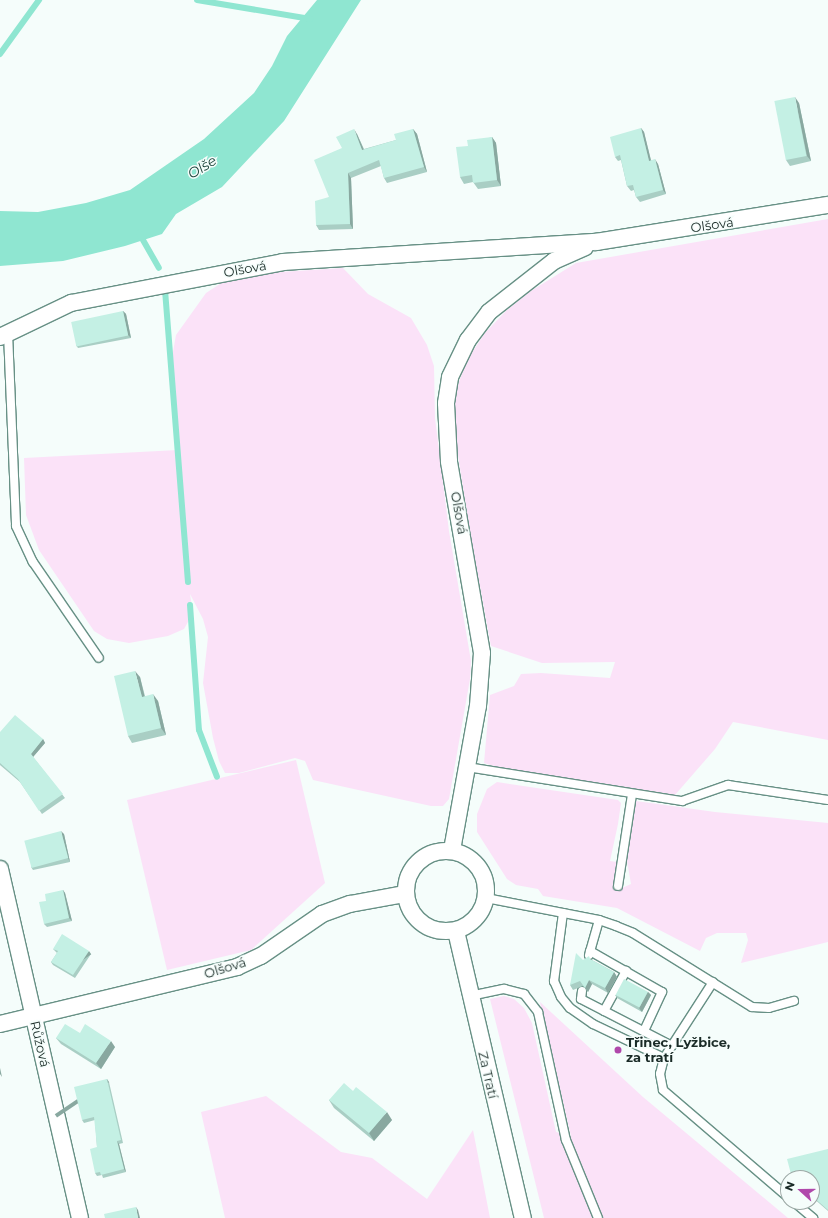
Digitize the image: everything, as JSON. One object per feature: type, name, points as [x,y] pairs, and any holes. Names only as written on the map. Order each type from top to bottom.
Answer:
[{"type":"street","name":"Olšová","points":[[4,335],[71,303],[283,262],[596,242],[828,205]]},
{"type":"street","name":"Olšová","points":[[452,850],[478,706],[482,653],[449,461],[446,403],[450,377],[468,340],[489,312],[554,261],[596,242]]},
{"type":"street","points":[[452,850],[475,862],[482,873],[486,898],[480,912],[470,924],[456,930],[438,931],[422,924],[410,911],[405,894],[406,879],[413,866],[424,856],[438,851],[452,850]]},
{"type":"street","name":"Růžová","points":[[0,869],[80,1218]]},
{"type":"street","name":"Olšová","points":[[0,1024],[237,967],[261,956],[322,914],[350,904],[405,894]]},
{"type":"street","name":"Za Tratí","points":[[456,930],[470,996],[523,1218]]},
{"type":"lane","points":[[4,335],[16,526],[33,562],[99,658]]},
{"type":"lane","points":[[468,768],[682,801],[728,785],[828,800]]},
{"type":"lane","points":[[618,886],[632,794]]},
{"type":"lane","points":[[486,898],[599,920],[633,933],[752,1007],[769,1008],[794,1001]]},
{"type":"lane","points":[[563,913],[554,981],[561,997],[570,1008],[593,1024],[664,1058]]},
{"type":"lane","points":[[599,920],[589,955],[626,971],[662,992],[644,1031]]},
{"type":"lane","points":[[604,1011],[626,971]]},
{"type":"lane","points":[[713,982],[664,1058],[660,1074],[663,1090],[668,1096],[780,1190]]},
{"type":"lane","points":[[470,996],[504,989],[524,994],[538,1012],[566,1140],[598,1218]]},
{"type":"lane","points":[[582,991],[581,999],[672,1046]]},
{"type":"lane","points":[[804,1210],[813,1218]]},
{"type":"shaded area","points":[[828,219],[828,740],[733,722],[715,749],[675,795],[501,768],[484,763],[490,695],[514,686],[521,674],[541,673],[610,678],[615,662],[542,663],[491,646],[470,532],[453,423],[456,390],[467,360],[485,333],[507,310],[531,291],[576,263]]},
{"type":"shaded area","points":[[343,268],[368,294],[411,318],[427,345],[434,366],[435,418],[449,531],[471,661],[470,679],[449,799],[443,806],[431,806],[313,780],[305,761],[295,758],[239,773],[225,773],[219,761],[213,738],[203,683],[208,637],[203,619],[190,594],[193,613],[184,629],[168,636],[129,643],[107,639],[94,631],[39,550],[26,515],[24,458],[178,450],[171,363],[176,335],[206,293],[226,280],[280,272]]},
{"type":"shaded area","points":[[296,760],[325,883],[251,950],[167,970],[127,800]]},
{"type":"shaded area","points":[[497,782],[618,800],[621,803],[610,861],[617,862],[614,887],[622,888],[631,884],[627,861],[636,801],[715,812],[828,823],[828,942],[741,963],[748,940],[746,933],[717,933],[706,938],[700,951],[617,908],[543,896],[538,889],[516,885],[507,879],[477,832],[477,814],[487,789]]},
{"type":"shaded area","points":[[504,996],[514,999],[524,1008],[532,1023],[556,1132],[571,1136],[540,1002],[643,1097],[788,1218],[544,1218],[490,999]]},
{"type":"shaded area","points":[[266,1096],[341,1152],[372,1158],[427,1199],[473,1130],[490,1218],[225,1218],[201,1112]]},
{"type":"water","name":"Olše","points":[[317,0],[361,0],[284,121],[222,187],[176,214],[162,234],[125,246],[63,261],[0,266],[0,211],[38,212],[86,203],[130,190],[204,139],[254,93],[272,66],[287,36]]},
{"type":"building","points":[[795,97],[806,156],[786,160],[774,101]]},
{"type":"building","points":[[641,128],[649,161],[655,159],[663,190],[636,197],[633,185],[627,186],[620,155],[615,157],[610,137]]},
{"type":"building","points":[[354,129],[362,150],[396,140],[394,134],[413,129],[424,167],[384,178],[379,160],[348,173],[350,224],[316,225],[315,201],[329,197],[314,160],[342,148],[336,137]]},
{"type":"building","points":[[492,137],[497,180],[473,183],[472,175],[460,177],[456,147],[468,146],[467,140]]},
{"type":"building","points":[[123,311],[128,335],[76,346],[71,322]]},
{"type":"building","points":[[135,671],[142,697],[153,694],[161,728],[128,736],[114,676]]},
{"type":"building","points":[[15,715],[43,739],[31,754],[63,794],[39,811],[18,779],[0,763],[0,732]]},
{"type":"building","points":[[61,831],[68,858],[32,868],[24,841]]},
{"type":"building","points":[[63,890],[69,918],[44,924],[39,902],[46,901],[45,894]]},
{"type":"building","points":[[62,934],[89,951],[73,975],[51,962],[58,951],[53,949]]},
{"type":"building","points":[[576,953],[583,960],[589,956],[590,959],[614,972],[605,988],[589,980],[585,988],[580,981],[570,985]]},
{"type":"building","points":[[624,979],[648,992],[639,1008],[616,995]]},
{"type":"building","points":[[65,1024],[80,1033],[85,1024],[111,1041],[96,1063],[56,1038]]},
{"type":"building","points":[[107,1079],[121,1140],[117,1141],[124,1169],[101,1175],[100,1172],[95,1173],[90,1149],[97,1147],[94,1117],[82,1120],[74,1087]]},
{"type":"building","points":[[344,1083],[353,1091],[356,1087],[387,1112],[369,1133],[329,1100]]},
{"type":"building","points":[[828,1149],[828,1210],[820,1203],[820,1170],[790,1170],[787,1159]]},
{"type":"building","points":[[136,1207],[138,1218],[105,1218],[104,1214]]},
{"type":"waterway","points":[[0,54],[39,0]]},
{"type":"waterway","points":[[197,0],[310,19]]},
{"type":"waterway","points":[[139,233],[159,268]]},
{"type":"waterway","points":[[165,290],[188,582]]},
{"type":"waterway","points":[[190,605],[199,730],[217,777]]},
{"type":"place","name":"Třinec, Lyžbice, za tratí","points":[[618,1050]]}]
